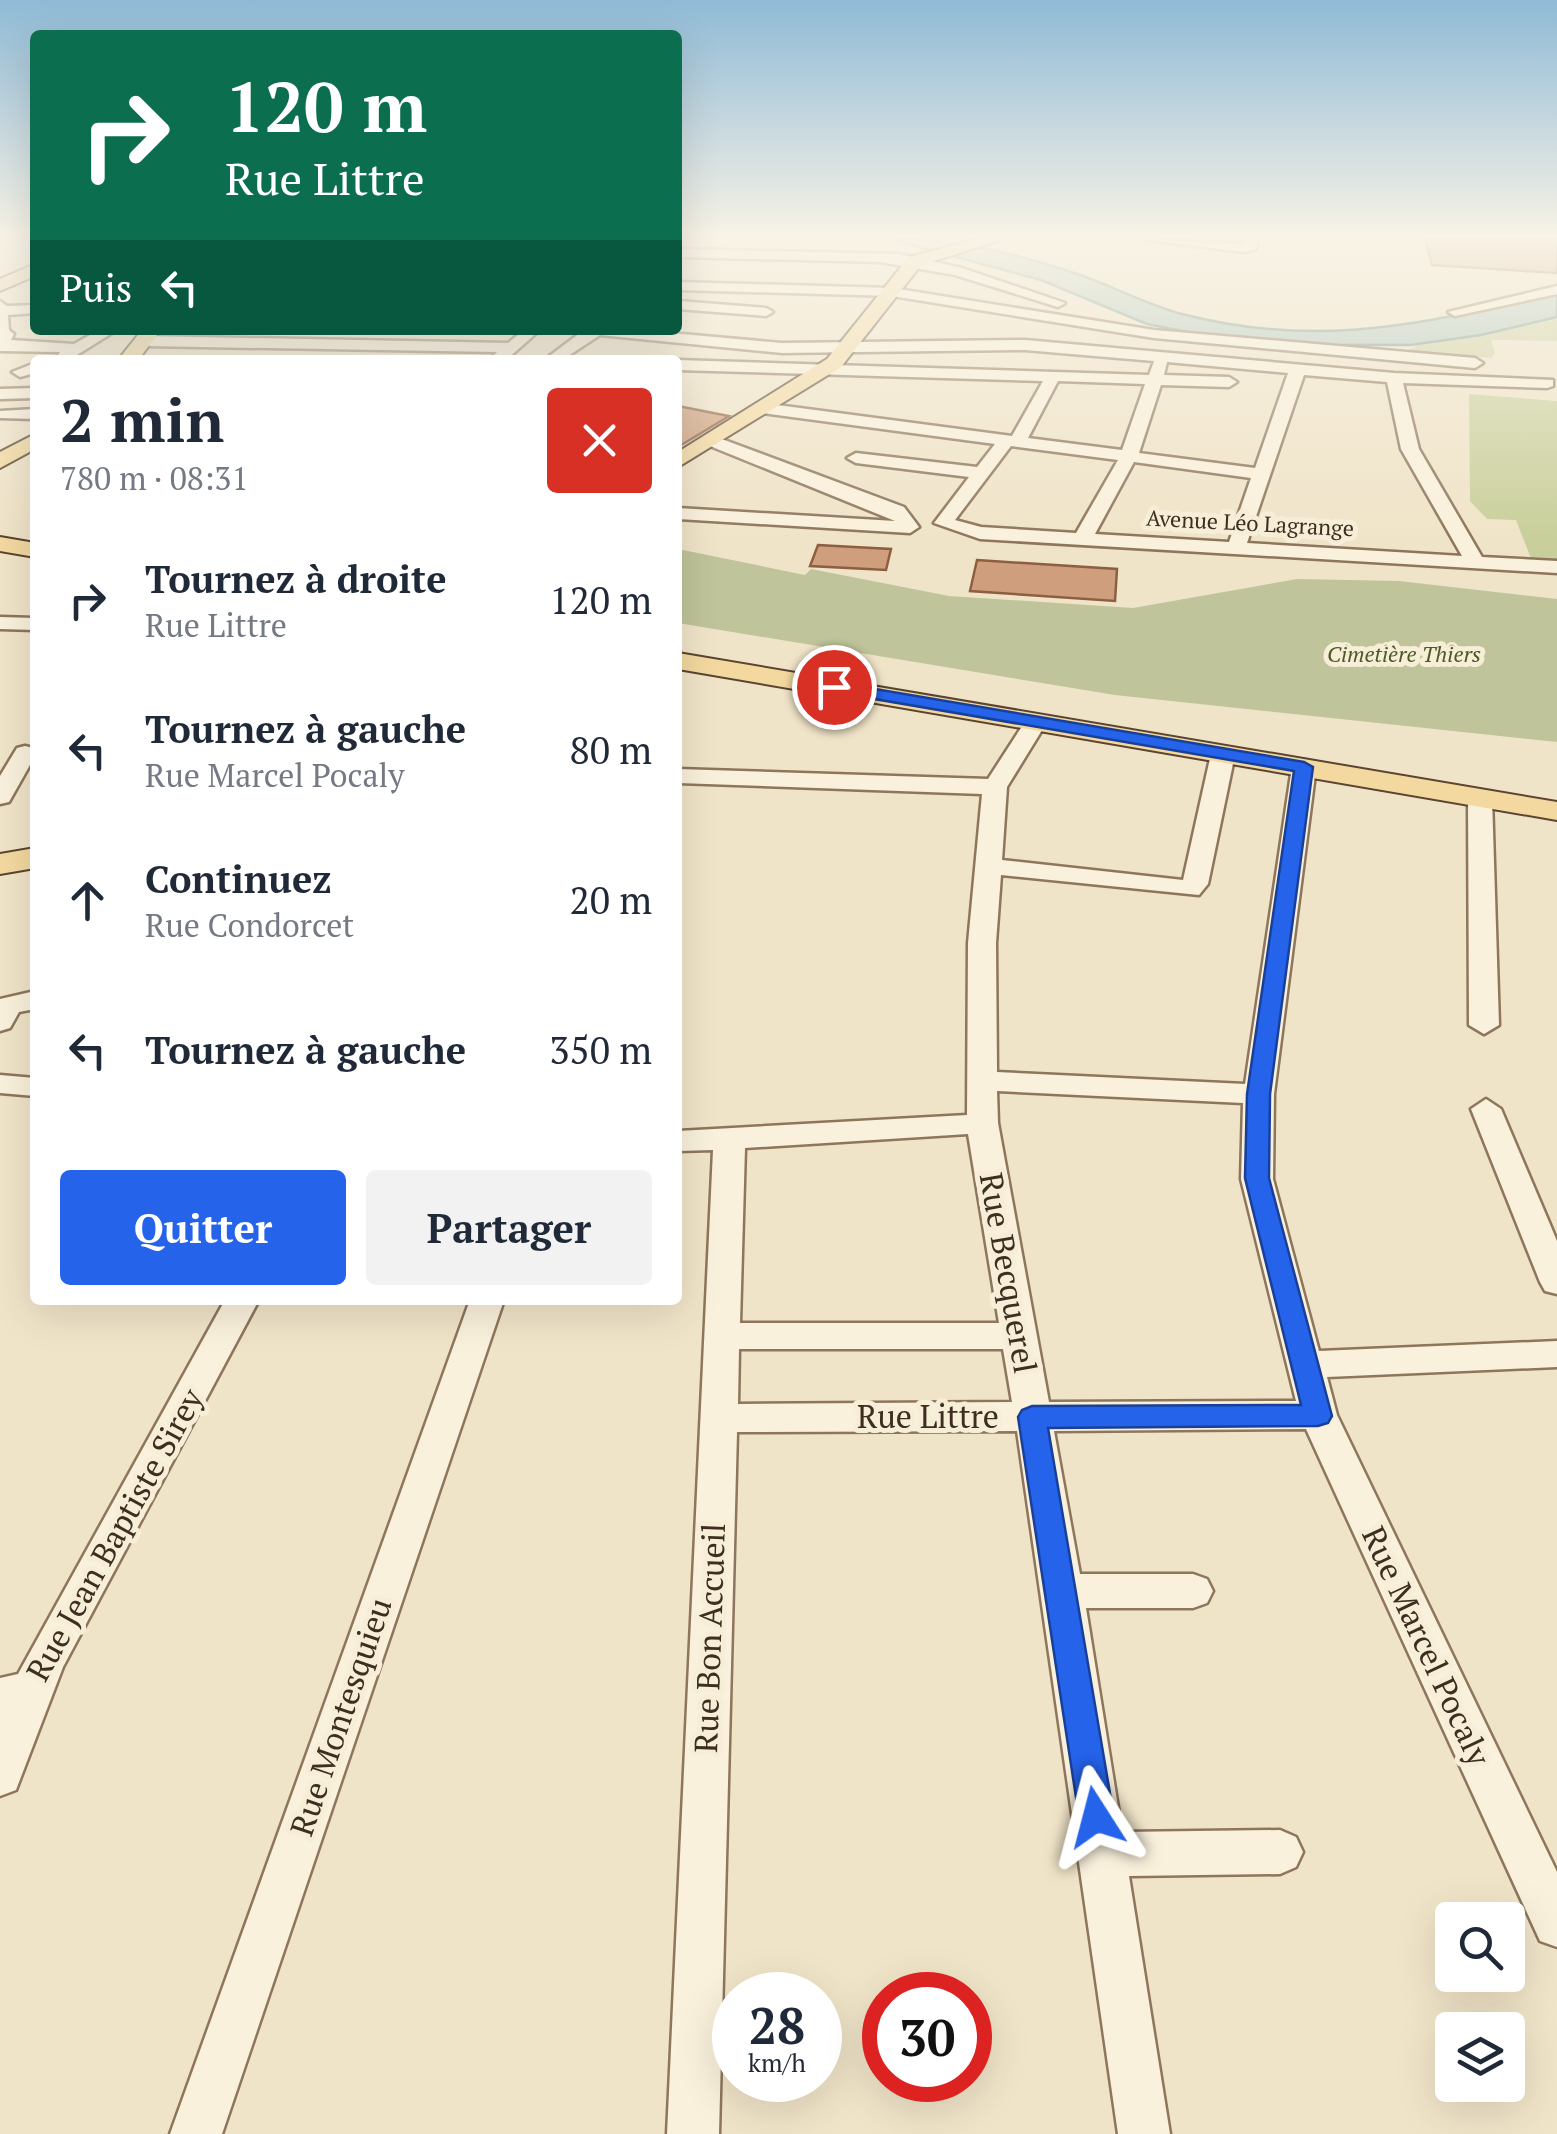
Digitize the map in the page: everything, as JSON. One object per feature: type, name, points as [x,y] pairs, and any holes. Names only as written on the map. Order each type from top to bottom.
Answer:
[{"type":"main road","points":[[682,459],[828,367],[853,339]]},
{"type":"main road","points":[[0,461],[30,443]]},
{"type":"main road","points":[[0,544],[30,549]]},
{"type":"main road","points":[[682,662],[1557,811]]},
{"type":"main road","points":[[0,864],[30,859]]},
{"type":"street","points":[[1,340],[48,350],[79,349],[96,339]]},
{"type":"street","points":[[146,344],[206,339]]},
{"type":"street","points":[[318,339],[511,348]]},
{"type":"street","points":[[358,343],[364,339]]},
{"type":"street","points":[[503,355],[523,339]]},
{"type":"street","points":[[559,355],[582,339]]},
{"type":"street","points":[[687,339],[782,348],[1025,346],[1394,378],[1552,380]]},
{"type":"street","points":[[1217,339],[1482,364],[1552,380]]},
{"type":"street","points":[[1226,339],[1235,340]]},
{"type":"street","points":[[682,362],[716,343]]},
{"type":"street","points":[[768,366],[782,348]]},
{"type":"street","points":[[1083,538],[1130,456],[1162,356]]},
{"type":"street","points":[[682,364],[1238,382]]},
{"type":"street","points":[[1236,548],[1298,368]]},
{"type":"street","points":[[939,521],[1012,441],[1054,375]]},
{"type":"street","points":[[1394,378],[1410,449],[1474,562]]},
{"type":"street","points":[[807,380],[919,386]]},
{"type":"street","points":[[0,394],[30,393]]},
{"type":"street","points":[[762,408],[1262,474]]},
{"type":"street","points":[[925,430],[937,410]]},
{"type":"street","points":[[6,414],[30,414]]},
{"type":"street","points":[[711,440],[896,512],[905,523]]},
{"type":"street","points":[[856,458],[979,473]]},
{"type":"street","points":[[682,514],[869,526],[905,523]]},
{"type":"street","name":"Avenue Léo Lagrange","points":[[905,523],[939,521],[980,533],[1557,568]]},
{"type":"street","points":[[0,623],[30,624]]},
{"type":"street","points":[[682,776],[995,787],[1036,722]]},
{"type":"street","points":[[0,798],[20,753]]},
{"type":"street","points":[[986,866],[1190,889],[1195,884],[1224,754]]},
{"type":"street","name":"Rue Marcel Pocaly","points":[[1304,767],[1258,1094],[1257,1178],[1318,1416],[1557,1924]]},
{"type":"street","name":"Rue Becquerel","points":[[995,787],[986,866],[982,1123],[1063,1590],[1144,2134]]},
{"type":"street","points":[[1480,797],[1484,1024]]},
{"type":"street","points":[[0,1022],[8,1006],[30,1001]]},
{"type":"street","points":[[982,1080],[1258,1094]]},
{"type":"street","points":[[0,1084],[30,1087]]},
{"type":"street","points":[[1486,1109],[1557,1282]]},
{"type":"street","points":[[682,1141],[982,1123]]},
{"type":"street","name":"Rue Bon Accueil","points":[[693,2134],[730,1141]]},
{"type":"street","name":"Rue Jean Baptiste Sirey","points":[[0,1776],[15,1694],[239,1305]]},
{"type":"street","name":"Rue Montesquieu","points":[[196,2134],[484,1305]]},
{"type":"street","points":[[722,1336],[1020,1336]]},
{"type":"street","points":[[1304,1365],[1557,1354]]},
{"type":"street","name":"Rue Littre","points":[[718,1418],[1318,1416]]},
{"type":"street","points":[[1063,1590],[1193,1591]]},
{"type":"street","points":[[1102,1854],[1280,1852]]},
{"type":"green space","points":[[1429,339],[1557,339],[1491,340],[1495,353],[1491,358],[1408,350]]},
{"type":"green space","points":[[1469,394],[1557,401],[1557,562],[1532,561],[1516,520],[1487,519],[1470,501]]},
{"type":"green space","name":"Cimetière Thiers","points":[[682,550],[805,575],[811,569],[949,596],[1133,608],[1297,579],[1399,581],[1557,599],[1557,742],[1115,695],[682,624]]},
{"type":"water","points":[[1254,339],[1456,339],[1410,345],[1334,345]]},
{"type":"building","points":[[682,407],[729,416],[682,445]]},
{"type":"building","points":[[818,545],[891,549],[886,570],[810,566]]},
{"type":"building","points":[[977,560],[1117,569],[1115,601],[970,591]]},
{"type":"route","points":[[834,687],[1304,767],[1258,1094],[1257,1178],[1318,1416],[1032,1417],[1063,1590],[1096,1817]]}]
